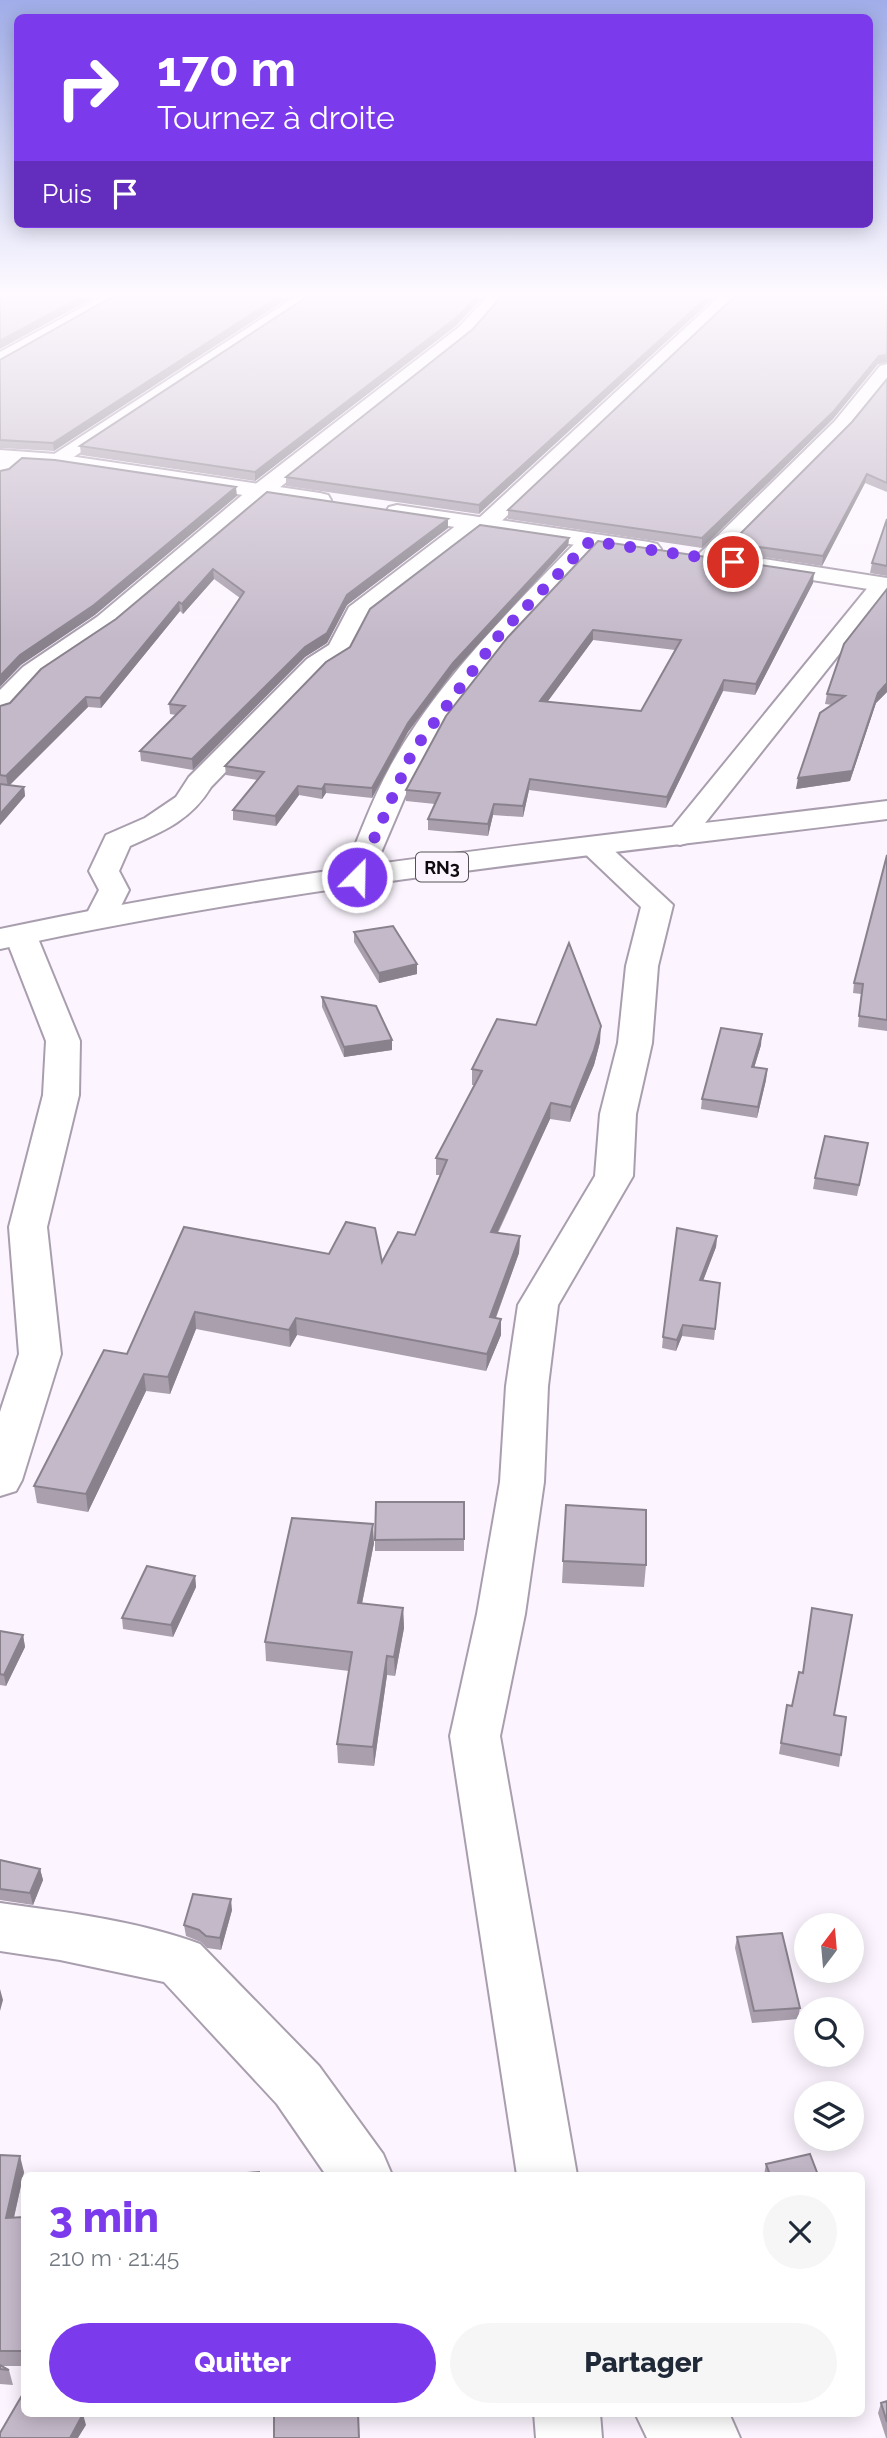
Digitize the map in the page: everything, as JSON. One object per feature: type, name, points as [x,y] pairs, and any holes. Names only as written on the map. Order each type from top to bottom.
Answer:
[{"type":"main road","points":[[56,460],[132,411]]},
{"type":"main road","points":[[0,706],[32,672],[106,622],[261,491],[363,411]]},
{"type":"main road","points":[[102,917],[114,890],[104,871],[117,841],[155,824],[187,803],[199,783],[296,684],[316,664],[339,650],[358,612],[479,524],[605,411]]},
{"type":"main road","points":[[708,558],[854,411]]},
{"type":"main road","points":[[0,471],[9,458],[56,460],[341,503]]},
{"type":"main road","points":[[381,509],[884,585]]},
{"type":"main road","points":[[357,877],[413,751],[500,634],[590,541]]},
{"type":"main road","points":[[680,836],[884,585]]},
{"type":"main road","name":"RN3","points":[[11,938],[102,917],[357,877],[886,811]]},
{"type":"main road","points":[[547,2172],[475,1735],[501,1614],[522,1482],[527,1386],[538,1305],[614,1176],[618,1114],[635,1043],[642,966],[657,905],[596,849]]},
{"type":"main road","points":[[0,1480],[40,1354],[28,1227],[61,1096],[63,1041],[11,938]]},
{"type":"main road","points":[[0,1927],[60,1936],[180,1961],[298,2085],[360,2172]]},
{"type":"main road","points":[[567,2417],[569,2438]]},
{"type":"main road","points":[[674,2417],[707,2438]]},
{"type":"building","points":[[0,411],[103,411],[53,443],[0,440]]},
{"type":"building","points":[[134,411],[335,411],[255,472],[80,446]]},
{"type":"building","points":[[370,411],[582,411],[479,505],[286,477]]},
{"type":"building","points":[[613,411],[834,411],[702,538],[508,510]]},
{"type":"building","points":[[861,411],[887,411],[887,483],[867,474],[823,556],[731,543]]},
{"type":"building","points":[[22,458],[55,460],[236,487],[94,605],[20,655],[0,676],[0,471],[9,469]]},
{"type":"building","points":[[267,492],[448,519],[347,595],[327,633],[305,647],[192,759],[140,751],[185,706],[169,704],[244,592],[213,569],[182,604],[179,602],[100,698],[86,697],[6,776],[0,775],[0,706],[10,703],[41,669],[116,619]]},
{"type":"building","points":[[887,519],[887,566],[872,563]]},
{"type":"building","points":[[480,525],[569,538],[453,663],[408,723],[372,788],[325,784],[322,789],[298,786],[275,816],[233,810],[264,772],[225,766],[326,662],[350,647],[370,609]]},
{"type":"building","points":[[598,541],[814,573],[756,684],[724,680],[667,797],[530,779],[523,806],[494,804],[488,824],[428,819],[440,793],[406,790],[446,716],[508,637]],"holes":[[[593,630],[681,640],[641,711],[540,701]]]},
{"type":"building","points":[[887,589],[887,683],[878,693],[852,771],[798,778],[820,713],[845,696],[827,694],[844,644]]},
{"type":"building","points":[[0,784],[24,787],[0,814]]},
{"type":"building","points":[[887,855],[887,1020],[859,1016],[863,984],[854,983]]},
{"type":"building","points":[[393,926],[417,964],[379,973],[354,932]]},
{"type":"building","points":[[569,943],[601,1026],[571,1107],[551,1103],[491,1232],[520,1236],[490,1317],[501,1319],[487,1354],[296,1318],[289,1330],[195,1312],[168,1377],[144,1374],[86,1494],[34,1486],[104,1350],[127,1354],[184,1227],[329,1254],[346,1222],[375,1228],[382,1262],[398,1232],[415,1235],[447,1160],[436,1158],[482,1071],[472,1069],[497,1019],[536,1025]]},
{"type":"building","points":[[322,997],[376,1006],[392,1040],[344,1047]]},
{"type":"building","points":[[721,1028],[762,1034],[752,1067],[767,1069],[758,1107],[702,1099]]},
{"type":"building","points":[[825,1136],[868,1143],[859,1185],[815,1178]]},
{"type":"building","points":[[677,1228],[717,1236],[700,1280],[720,1283],[715,1329],[683,1325],[677,1340],[663,1337]]},
{"type":"building","points":[[376,1502],[464,1502],[464,1539],[375,1540]]},
{"type":"building","points":[[566,1505],[646,1510],[646,1565],[563,1561]]},
{"type":"building","points":[[292,1518],[373,1524],[358,1603],[403,1608],[394,1657],[387,1656],[373,1747],[337,1744],[352,1652],[265,1642]]},
{"type":"building","points":[[147,1566],[195,1576],[171,1625],[122,1618]]},
{"type":"building","points":[[812,1608],[852,1615],[834,1715],[846,1717],[841,1755],[781,1743],[787,1705],[792,1706],[799,1672],[803,1673]]},
{"type":"building","points":[[0,1631],[23,1635],[4,1675],[0,1674]]},
{"type":"building","points":[[0,1860],[40,1869],[30,1893],[0,1889]]},
{"type":"building","points":[[193,1894],[231,1899],[220,1938],[206,1936],[199,1930],[184,1925]]},
{"type":"building","points":[[782,1933],[797,1997],[794,1997],[794,2008],[754,2011],[737,1937]]},
{"type":"building","points":[[810,2154],[817,2172],[769,2172],[766,2164]]},
{"type":"building","points":[[0,2155],[20,2156],[6,2218],[21,2217],[21,2351],[0,2351]]},
{"type":"building","points":[[21,2397],[21,2417],[81,2417],[70,2438],[0,2438],[0,2433]]},
{"type":"building","points":[[887,2401],[887,2422],[881,2403]]},
{"type":"building","points":[[274,2417],[358,2417],[359,2438],[274,2438]]},
{"type":"route","points":[[357,877],[413,751],[500,634],[590,541],[733,562]]}]
